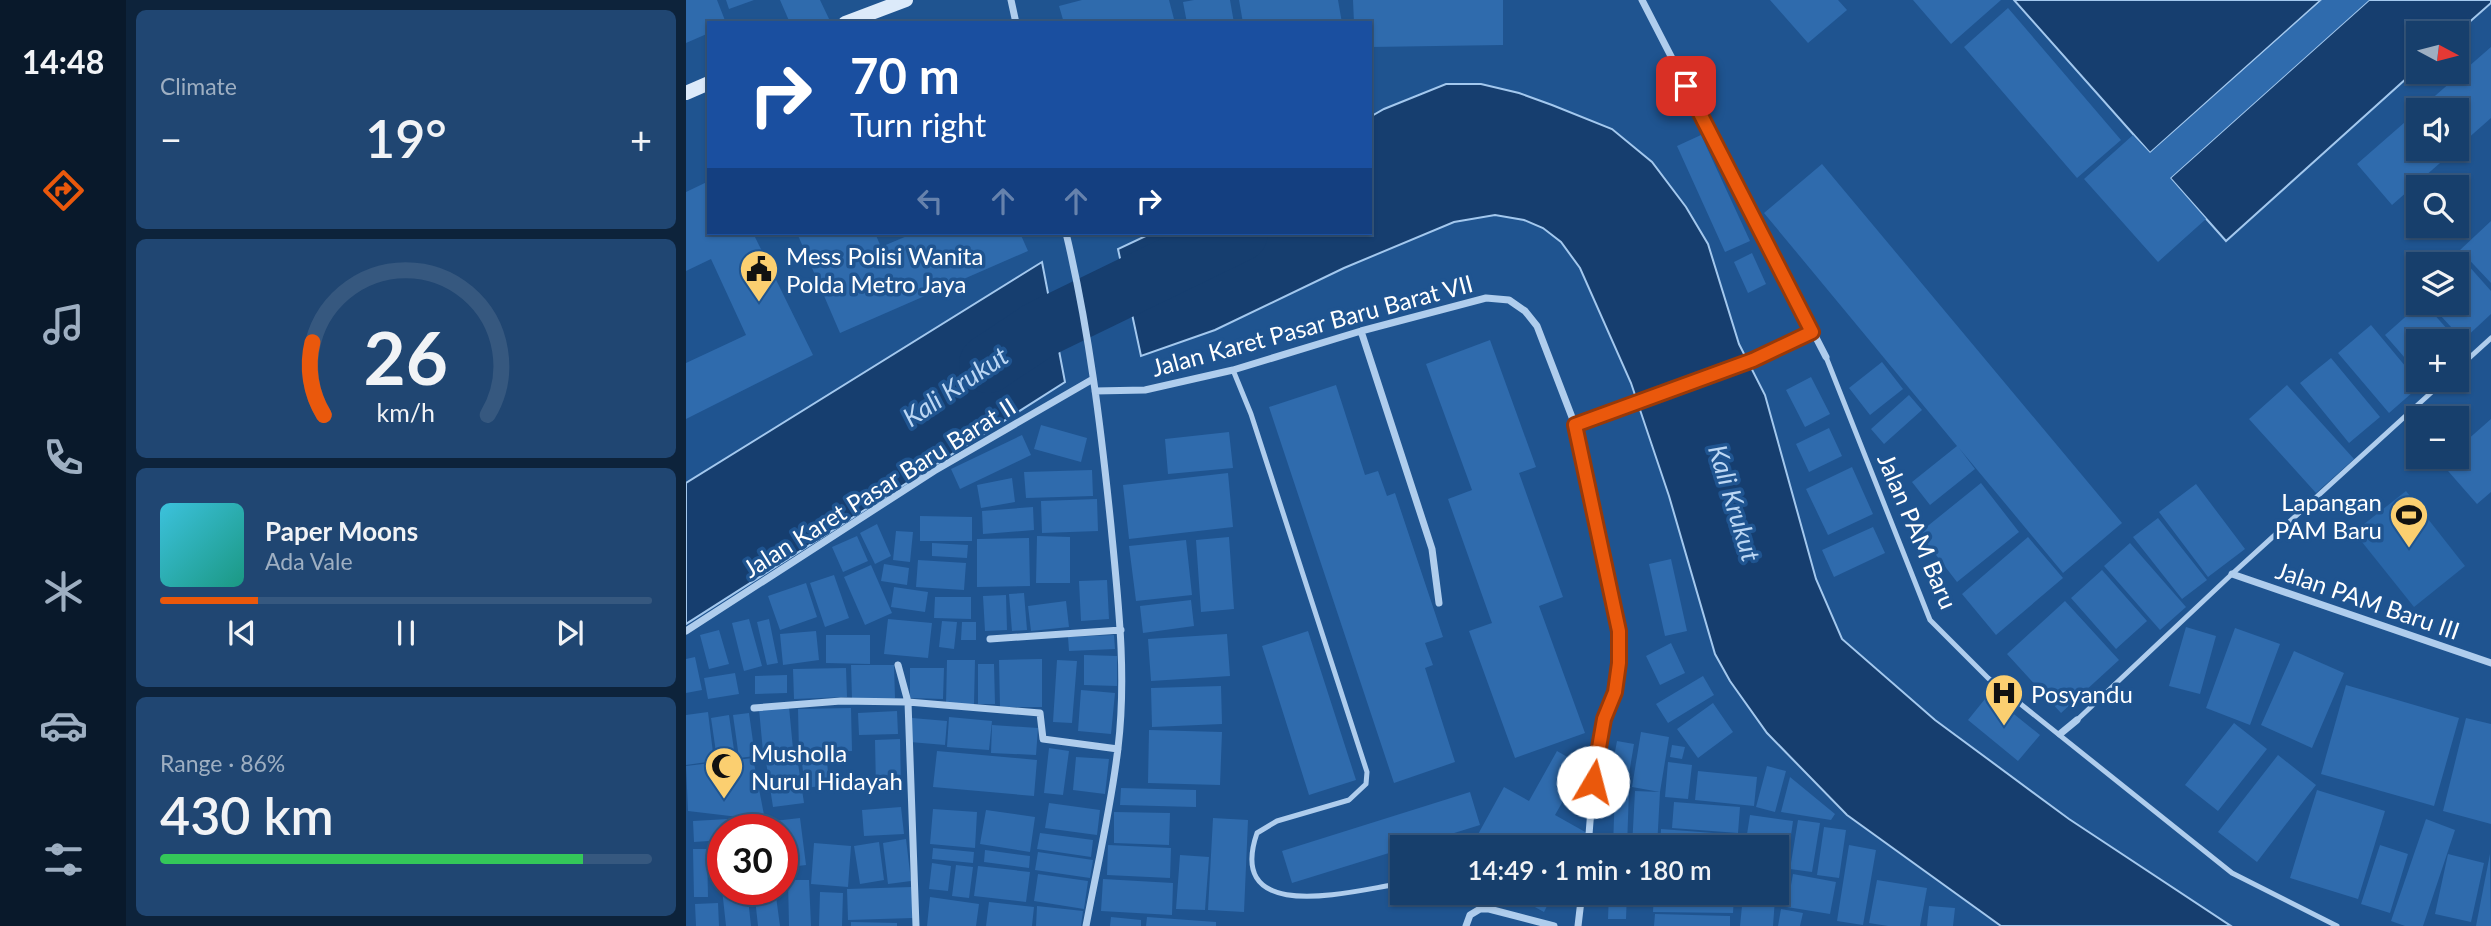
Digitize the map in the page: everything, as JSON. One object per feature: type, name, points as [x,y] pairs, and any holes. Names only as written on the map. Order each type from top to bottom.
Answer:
[{"type":"street","points":[[850,21],[906,0]]},
{"type":"street","points":[[1011,0],[1016,21]]},
{"type":"street","name":"Jalan PAM Baru","points":[[1642,0],[1826,357]]},
{"type":"street","points":[[686,93],[707,84]]},
{"type":"street","points":[[1067,235],[1094,379],[1121,630],[1118,749],[1086,926]]},
{"type":"street","name":"Jalan Karet Pasar Baru Barat VII","points":[[1095,391],[1145,390],[1233,370],[1361,331],[1486,298],[1509,300],[1525,311],[1537,326],[1575,425],[1619,631],[1615,692],[1604,719],[1595,760],[1589,835]]},
{"type":"street","points":[[1361,331],[1432,549],[1439,603]]},
{"type":"street","points":[[1575,425],[1753,360],[1812,332]]},
{"type":"street","name":"Jalan Karet Pasar Baru Barat II","points":[[686,631],[934,471],[1094,379]]},
{"type":"street","name":"Jalan PAM Baru III","points":[[2232,574],[2491,663]]},
{"type":"street","points":[[990,639],[1121,630]]},
{"type":"street","points":[[898,665],[908,702],[916,926]]},
{"type":"street","points":[[754,708],[841,701],[908,702],[1040,713],[1043,739],[1118,749]]},
{"type":"street","points":[[2060,734],[2077,720]]},
{"type":"street","points":[[1578,926],[1580,905]]},
{"type":"street","points":[[1466,926],[1470,915],[1480,909],[1554,926]]},
{"type":"lane","points":[[2469,358],[2491,338]]},
{"type":"lane","name":"Jalan PAM Baru","points":[[1826,357],[1930,620],[1988,678],[2232,873],[2337,926]]},
{"type":"lane","points":[[1233,370],[1251,414],[1367,772],[1366,785],[1349,800],[1277,821],[1257,833],[1251,850],[1253,872],[1257,880],[1273,891],[1305,898],[1390,885]]},
{"type":"lane","points":[[2077,720],[2432,392]]},
{"type":"shaded area","name":"Lapangan PAM Baru","points":[[2406,491],[2465,566],[2414,607],[2354,532]]},
{"type":"water","points":[[2014,0],[2321,0],[2150,153]]},
{"type":"water","points":[[2369,0],[2491,0],[2491,3],[2469,22],[2406,21],[2406,79],[2226,241],[2170,178]]},
{"type":"water","points":[[1446,84],[1481,84],[1519,93],[1612,129],[1652,162],[1686,207],[1708,244],[1739,344],[1765,395],[1816,579],[1842,639],[1935,720],[2069,819],[2231,926],[2001,926],[1847,815],[1767,733],[1730,681],[1715,654],[1669,496],[1631,383],[1580,268],[1561,242],[1543,228],[1524,220],[1495,215],[1454,222],[1344,268],[1215,330],[1141,356],[1118,249],[1148,235],[1372,235],[1372,116]]},
{"type":"water","points":[[1042,262],[1065,382],[686,624],[686,483]]},
{"type":"building","points":[[686,0],[717,0],[725,21],[707,21],[707,34],[686,43]]},
{"type":"building","points":[[726,0],[754,0],[729,9]]},
{"type":"building","points":[[780,0],[820,0],[830,21],[789,21]]},
{"type":"building","points":[[1082,0],[1169,0],[1174,21],[1063,21],[1059,6]]},
{"type":"building","points":[[1230,0],[1234,21],[1187,21],[1183,2]]},
{"type":"building","points":[[1239,0],[1338,0],[1342,21],[1243,21]]},
{"type":"building","points":[[1353,0],[1503,0],[1503,45],[1372,47],[1372,21],[1354,21]]},
{"type":"building","points":[[1770,0],[1838,0],[1847,10],[1808,43]]},
{"type":"building","points":[[1913,0],[2001,0],[1951,44]]},
{"type":"building","points":[[2322,0],[2369,0],[2170,178],[2206,219],[2158,262],[2084,179],[2133,135],[2150,153]]},
{"type":"building","points":[[2008,8],[2121,140],[2077,178],[1964,47]]},
{"type":"building","points":[[2491,47],[2491,118],[2469,137],[2469,98],[2433,98],[2449,84],[2469,84],[2469,66]]},
{"type":"building","points":[[2406,121],[2406,161],[2442,161],[2426,175],[2406,175],[2406,193],[2392,205],[2357,164]]},
{"type":"building","points":[[1701,135],[1750,241],[1725,252],[1677,146]]},
{"type":"building","points":[[1822,164],[2122,523],[2063,573],[1959,448],[1975,469],[1930,505],[1912,482],[1957,446],[1764,213]]},
{"type":"building","name":"Mess Polisi Wanita Polda Metro Jaya","points":[[707,182],[707,235],[754,235],[813,355],[686,419],[686,363],[746,335],[711,259],[686,271],[686,192]]},
{"type":"building","points":[[2491,221],[2491,283],[2469,260],[2469,252],[2460,250]]},
{"type":"building","points":[[798,235],[876,235],[881,247],[909,235],[1021,235],[1028,251],[840,333]]},
{"type":"building","points":[[1752,253],[1766,284],[1748,293],[1734,262]]},
{"type":"building","points":[[2469,266],[2491,291],[2491,314],[2469,334],[2469,329],[2453,329],[2440,315],[2469,315]]},
{"type":"building","points":[[2408,315],[2435,315],[2447,329],[2406,329],[2406,359],[2385,335]]},
{"type":"building","points":[[2371,325],[2406,367],[2406,392],[2413,392],[2389,413],[2338,353]]},
{"type":"building","points":[[1490,340],[1536,467],[1519,473],[1563,597],[1539,606],[1585,733],[1515,758],[1469,631],[1492,623],[1448,499],[1472,490],[1426,364]]},
{"type":"building","points":[[2331,358],[2380,417],[2349,443],[2300,383]]},
{"type":"building","points":[[1882,362],[1903,389],[1870,415],[1849,388]]},
{"type":"building","points":[[1811,377],[1830,414],[1805,427],[1786,390]]},
{"type":"building","points":[[1336,385],[1365,475],[1378,471],[1387,496],[1395,493],[1443,637],[1425,643],[1433,665],[1425,668],[1455,762],[1394,783],[1269,407]]},
{"type":"building","points":[[2287,385],[2354,459],[2316,493],[2249,419]]},
{"type":"building","points":[[1909,395],[1922,410],[1884,444],[1871,429]]},
{"type":"building","points":[[2491,419],[2491,492],[2477,504],[2446,469],[2469,469],[2469,438]]},
{"type":"building","points":[[1041,425],[1087,438],[1081,462],[1034,449]]},
{"type":"building","points":[[1829,428],[1842,456],[1809,472],[1796,444]]},
{"type":"building","points":[[1229,432],[1233,468],[1168,474],[1165,439]]},
{"type":"building","points":[[1022,435],[1031,455],[960,489],[951,469]]},
{"type":"building","points":[[1852,467],[1873,514],[1828,535],[1806,489]]},
{"type":"building","points":[[1092,470],[1093,496],[1026,498],[1024,472]]},
{"type":"building","points":[[1228,473],[1233,527],[1129,539],[1123,485]]},
{"type":"building","points":[[1012,478],[1015,502],[981,508],[977,485]]},
{"type":"building","points":[[1981,483],[2019,532],[1957,582],[1919,533]]},
{"type":"building","points":[[2196,484],[2245,549],[2208,577],[2159,512]]},
{"type":"building","points":[[1097,499],[1098,531],[1042,533],[1041,501]]},
{"type":"building","points":[[1033,507],[1034,530],[983,534],[982,511]]},
{"type":"building","points":[[920,516],[972,517],[972,541],[920,541]]},
{"type":"building","points":[[2158,518],[2207,580],[2182,599],[2133,537]]},
{"type":"building","points":[[877,524],[891,556],[875,564],[860,533]]},
{"type":"building","points":[[1873,527],[1885,553],[1834,577],[1822,550]]},
{"type":"building","points":[[896,531],[913,532],[910,562],[893,560]]},
{"type":"building","points":[[857,536],[868,561],[843,572],[832,547]]},
{"type":"building","points":[[1037,536],[1070,537],[1070,583],[1036,583]]},
{"type":"building","points":[[1229,537],[1234,609],[1201,612],[1196,540]]},
{"type":"building","points":[[2028,537],[2063,578],[1996,635],[1962,594]]},
{"type":"building","points":[[1029,538],[1030,586],[977,587],[977,539]]},
{"type":"building","points":[[1186,540],[1192,595],[1136,601],[1129,546]]},
{"type":"building","points":[[932,543],[968,545],[967,558],[932,556]]},
{"type":"building","points":[[2130,543],[2186,607],[2160,630],[2104,566]]},
{"type":"building","points":[[1671,559],[1687,631],[1665,636],[1649,564]]},
{"type":"building","points":[[918,560],[966,563],[964,590],[916,587]]},
{"type":"building","points":[[884,564],[909,568],[907,585],[881,581]]},
{"type":"building","points":[[871,565],[892,613],[865,625],[844,577]]},
{"type":"building","points":[[2102,570],[2147,621],[2116,649],[2071,598]]},
{"type":"building","points":[[834,575],[849,618],[825,627],[810,583]]},
{"type":"building","points":[[1107,580],[1109,619],[1081,621],[1079,581]]},
{"type":"building","points":[[806,583],[817,617],[780,630],[768,596]]},
{"type":"building","points":[[894,587],[928,592],[925,612],[891,607]]},
{"type":"building","points":[[1024,593],[1027,630],[1012,631],[1009,594]]},
{"type":"building","points":[[1006,595],[1007,630],[985,631],[983,596]]},
{"type":"building","points":[[935,597],[971,597],[971,619],[934,618]]},
{"type":"building","points":[[1191,600],[1194,626],[1143,633],[1140,606]]},
{"type":"building","points":[[1066,601],[1069,627],[1031,631],[1028,606]]},
{"type":"building","points":[[2065,601],[2119,660],[2061,713],[2007,654]]},
{"type":"building","points":[[749,619],[762,666],[744,671],[732,623]]},
{"type":"building","points":[[769,619],[778,663],[767,665],[757,622]]},
{"type":"building","points":[[888,619],[932,623],[928,658],[884,654]]},
{"type":"building","points":[[942,621],[957,622],[954,649],[939,647]]},
{"type":"building","points":[[962,622],[976,622],[976,640],[961,640]]},
{"type":"building","points":[[2186,627],[2216,636],[2200,694],[2169,686]]},
{"type":"building","points":[[2235,628],[2280,644],[2250,725],[2206,708]]},
{"type":"building","points":[[719,630],[729,664],[709,669],[700,635]]},
{"type":"building","points":[[816,631],[819,660],[783,665],[780,634]]},
{"type":"building","points":[[1308,631],[1356,780],[1309,795],[1262,646]]},
{"type":"building","points":[[1227,634],[1230,676],[1151,681],[1148,639]]},
{"type":"building","points":[[826,635],[870,635],[870,664],[826,663]]},
{"type":"building","points":[[1114,635],[1115,649],[1069,651],[1068,637]]},
{"type":"building","points":[[1671,643],[1685,673],[1660,685],[1646,656]]},
{"type":"building","points":[[2294,651],[2344,673],[2312,748],[2261,725]]},
{"type":"building","points":[[1084,655],[1117,656],[1117,686],[1084,685]]},
{"type":"building","points":[[695,657],[702,690],[686,693],[686,659]]},
{"type":"building","points":[[1042,659],[1042,707],[1000,707],[999,660]]},
{"type":"building","points":[[947,660],[975,660],[974,704],[946,704]]},
{"type":"building","points":[[1057,660],[1077,661],[1072,723],[1053,722]]},
{"type":"building","points":[[978,664],[994,664],[995,704],[978,704]]},
{"type":"building","points":[[851,665],[894,665],[895,698],[852,699]]},
{"type":"building","points":[[846,668],[847,697],[794,699],[793,669]]},
{"type":"building","points":[[910,668],[944,668],[943,699],[910,698]]},
{"type":"building","points":[[735,673],[739,694],[708,699],[704,678]]},
{"type":"building","points":[[787,675],[787,693],[755,694],[755,676]]},
{"type":"building","points":[[1703,676],[1714,695],[1668,723],[1656,704]]},
{"type":"building","points":[[2346,685],[2459,718],[2434,806],[2321,774]]},
{"type":"building","points":[[1221,686],[1222,724],[1152,727],[1151,688]]},
{"type":"building","points":[[1081,690],[1115,693],[1111,734],[1078,731]]},
{"type":"building","name":"Posyandu","points":[[1989,694],[2040,735],[2018,761],[1968,720]]},
{"type":"building","points":[[1713,703],[1733,732],[1698,758],[1677,729]]},
{"type":"building","points":[[789,707],[793,749],[763,752],[759,709]]},
{"type":"building","points":[[851,708],[852,751],[799,752],[798,709]]},
{"type":"building","points":[[897,711],[898,734],[859,735],[858,713]]},
{"type":"building","points":[[708,712],[714,761],[686,765],[686,715]]},
{"type":"building","points":[[749,713],[755,756],[739,758],[733,715]]},
{"type":"building","points":[[729,715],[735,757],[717,759],[711,718]]},
{"type":"building","points":[[949,717],[992,721],[989,750],[947,747]]},
{"type":"building","points":[[912,718],[947,721],[945,745],[910,742]]},
{"type":"building","points":[[2466,718],[2491,724],[2491,824],[2443,811]]},
{"type":"building","points":[[2234,723],[2267,749],[2218,811],[2185,785]]},
{"type":"building","points":[[992,725],[1038,728],[1036,755],[991,753]]},
{"type":"building","points":[[1149,730],[1222,732],[1220,785],[1148,783]]},
{"type":"building","points":[[1641,732],[1669,737],[1660,792],[1632,787]]},
{"type":"building","points":[[900,739],[901,788],[876,789],[875,740]]},
{"type":"building","points":[[1617,741],[1634,744],[1627,786],[1609,783]]},
{"type":"building","points":[[1672,745],[1685,747],[1682,759],[1670,757]]},
{"type":"building","points":[[1049,748],[1069,751],[1063,795],[1044,793]]},
{"type":"building","points":[[796,750],[804,803],[773,807],[765,755]]},
{"type":"building","points":[[937,751],[1037,760],[1034,796],[933,787]]},
{"type":"building","points":[[1557,751],[1583,766],[1555,815],[1587,833],[1586,835],[1478,835],[1504,787],[1529,801]]},
{"type":"building","points":[[2278,755],[2316,785],[2257,862],[2218,832]]},
{"type":"building","points":[[1076,757],[1109,759],[1105,794],[1073,790]]},
{"type":"building","name":"Musholla Nurul Hidayah","points":[[753,758],[764,814],[688,811],[686,766]]},
{"type":"building","points":[[827,761],[829,785],[805,788],[802,763]]},
{"type":"building","points":[[1668,762],[1692,765],[1688,799],[1665,797]]},
{"type":"building","points":[[1767,766],[1786,771],[1775,812],[1756,807]]},
{"type":"building","points":[[1698,771],[1757,777],[1754,806],[1695,800]]},
{"type":"building","points":[[1790,777],[1835,814],[1831,820],[1781,812]]},
{"type":"building","points":[[1121,788],[1196,790],[1196,807],[1120,805]]},
{"type":"building","points":[[1615,789],[1629,790],[1627,835],[1613,835]]},
{"type":"building","points":[[2317,790],[2385,811],[2358,899],[2290,878]]},
{"type":"building","points":[[1635,791],[1660,792],[1658,835],[1633,835]]},
{"type":"building","points":[[1470,792],[1480,825],[1448,835],[1390,835],[1390,853],[1292,883],[1282,851]]},
{"type":"building","points":[[1674,802],[1740,807],[1738,833],[1672,828]]},
{"type":"building","points":[[1049,803],[1100,810],[1097,835],[1045,828]]},
{"type":"building","points":[[901,807],[904,834],[864,836],[862,810]]},
{"type":"building","points":[[933,809],[977,812],[975,848],[930,844]]},
{"type":"building","points":[[986,810],[1035,817],[1030,852],[980,844]]},
{"type":"building","points":[[1114,812],[1170,813],[1169,845],[1114,843]]},
{"type":"building","points":[[1750,815],[1793,821],[1789,849],[1789,835],[1747,835]]},
{"type":"building","points":[[798,818],[806,865],[798,866]]},
{"type":"building","points":[[1213,818],[1248,820],[1244,912],[1208,910]]},
{"type":"building","points":[[2426,819],[2455,830],[2423,926],[2405,926],[2391,921]]},
{"type":"building","points":[[707,820],[707,841],[694,842],[693,821]]},
{"type":"building","points":[[1798,820],[1820,823],[1812,872],[1790,869]]},
{"type":"building","points":[[1824,827],[1846,830],[1839,878],[1817,875]]},
{"type":"building","points":[[1661,829],[1740,835],[1661,835]]},
{"type":"building","points":[[1040,833],[1093,840],[1091,857],[1037,849]]},
{"type":"building","points":[[906,839],[911,881],[888,884],[883,843]]},
{"type":"building","points":[[879,842],[884,880],[860,884],[854,846]]},
{"type":"building","points":[[814,843],[851,846],[848,887],[811,884]]},
{"type":"building","points":[[1108,845],[1171,848],[1170,878],[1107,875]]},
{"type":"building","points":[[1849,845],[1876,850],[1863,925],[1837,921]]},
{"type":"building","points":[[2380,845],[2408,854],[2390,913],[2361,904]]},
{"type":"building","points":[[933,848],[974,852],[973,863],[932,859]]},
{"type":"building","points":[[693,849],[707,849],[707,897],[694,897]]},
{"type":"building","points":[[985,850],[1030,856],[1029,868],[984,862]]},
{"type":"building","points":[[1038,852],[1093,860],[1090,878],[1035,870]]},
{"type":"building","points":[[2448,854],[2484,863],[2471,922],[2435,914]]},
{"type":"building","points":[[2490,854],[2491,926],[2476,926]]},
{"type":"building","points":[[1180,855],[1209,857],[1205,910],[1176,909]]},
{"type":"building","points":[[932,863],[951,866],[948,891],[929,889]]},
{"type":"building","points":[[956,865],[973,867],[969,898],[952,896]]},
{"type":"building","points":[[978,866],[1030,872],[1026,902],[974,896]]},
{"type":"building","points":[[1038,874],[1088,881],[1084,909],[1034,901]]},
{"type":"building","points":[[1793,874],[1836,882],[1830,914],[1787,907]]},
{"type":"building","points":[[1103,879],[1173,883],[1172,915],[1101,911]]},
{"type":"building","points":[[798,880],[809,880],[811,926],[789,926],[789,905],[798,905]]},
{"type":"building","points":[[1877,880],[1927,888],[1920,926],[1869,923]]},
{"type":"building","points":[[912,887],[913,918],[848,920],[847,889]]},
{"type":"building","points":[[820,892],[843,893],[842,926],[819,926]]},
{"type":"building","points":[[930,897],[979,904],[976,926],[927,926]]},
{"type":"building","points":[[989,902],[1034,907],[1032,926],[986,926]]},
{"type":"building","points":[[695,904],[718,905],[719,926],[696,926]]},
{"type":"building","points":[[724,905],[749,905],[751,926],[726,926]]},
{"type":"building","points":[[756,905],[777,905],[780,926],[758,926]]},
{"type":"building","points":[[1531,905],[1548,905],[1544,912]]},
{"type":"building","points":[[1609,905],[1627,905],[1626,919],[1608,919]]},
{"type":"building","points":[[1653,905],[1733,905],[1733,913],[1653,912]]},
{"type":"building","points":[[1742,905],[1775,905],[1773,926],[1740,926]]},
{"type":"building","points":[[1037,906],[1083,911],[1081,926],[1036,926]]},
{"type":"building","points":[[1929,906],[1955,908],[1953,926],[1927,926]]},
{"type":"building","points":[[1781,909],[1803,913],[1800,926],[1778,926]]},
{"type":"building","points":[[1655,914],[1730,916],[1730,926],[1654,926]]},
{"type":"building","points":[[1111,917],[1141,920],[1141,926],[1110,926]]},
{"type":"building","points":[[1147,917],[1216,922],[1216,926],[1146,926]]},
{"type":"building","points":[[851,922],[897,923],[897,926],[851,926]]},
{"type":"waterway","name":"Kali Krukut","points":[[988,364],[1039,330],[1235,235]]},
{"type":"place","name":"Mess Polisi Wanita Polda Metro Jaya","points":[[759,303]]},
{"type":"place","name":"Lapangan PAM Baru","points":[[2409,549]]},
{"type":"place","name":"Posyandu","points":[[2004,727]]},
{"type":"place","name":"Musholla Nurul Hidayah","points":[[724,800]]},
{"type":"route","points":[[1593,782],[1604,719],[1615,692],[1619,631],[1575,425],[1753,360],[1812,332],[1686,86]]}]
